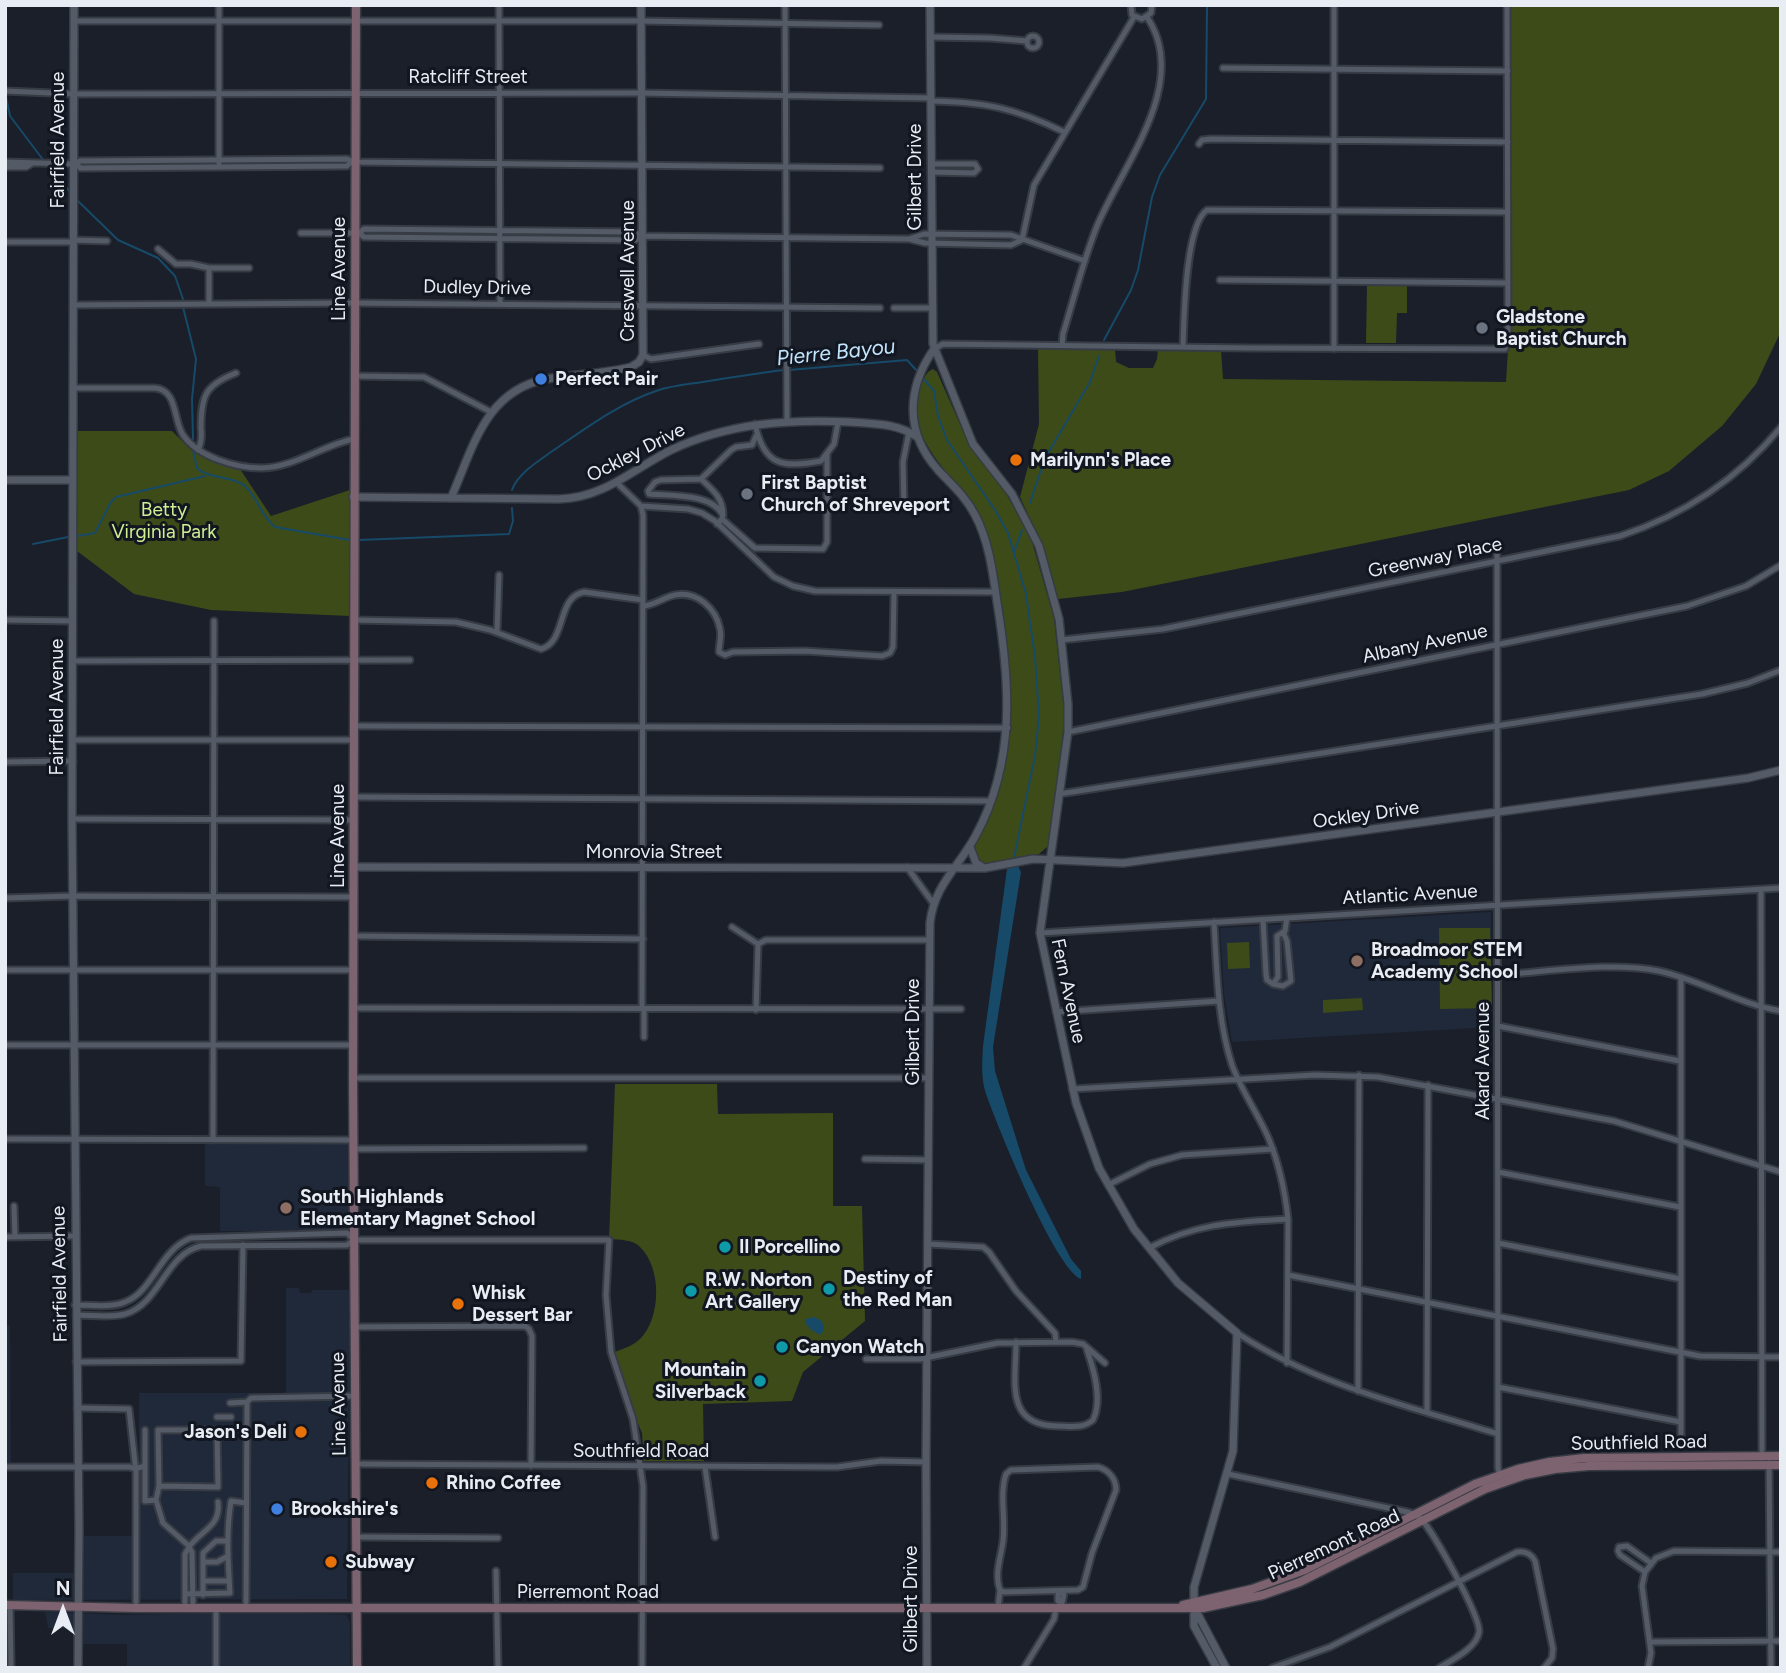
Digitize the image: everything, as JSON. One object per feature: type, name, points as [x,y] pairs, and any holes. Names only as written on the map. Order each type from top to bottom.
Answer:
[{"type":"main road","name":"Line Avenue","points":[[356,5],[353,162],[357,233],[354,303],[354,1327],[357,1668]]},
{"type":"main road","name":"Southfield Road","points":[[1766,1461],[1781,1456]]},
{"type":"main road","name":"Southfield Road","points":[[1501,1479],[1560,1465],[1627,1461],[1766,1461],[1781,1465]]},
{"type":"main road","name":"Pierremont Road","points":[[8,1605],[136,1608],[1128,1608],[1222,1605],[1263,1595],[1395,1530],[1475,1484],[1501,1479]]},
{"type":"street","name":"Fairfield Avenue","points":[[74,5],[72,819],[78,1524],[75,1568],[78,1580],[78,1668]]},
{"type":"street","points":[[219,5],[219,167]]},
{"type":"street","points":[[499,5],[500,304]]},
{"type":"street","name":"Creswell Avenue","points":[[451,498],[483,425],[504,397],[528,384],[547,379],[626,369],[636,364],[643,355],[641,5]]},
{"type":"street","points":[[785,5],[787,421]]},
{"type":"street","name":"Gilbert Drive","points":[[930,5],[931,308],[934,349]]},
{"type":"street","points":[[1131,5],[1130,11],[1134,17],[1142,19],[1147,17],[1152,6],[1161,5]]},
{"type":"street","points":[[1334,5],[1334,349]]},
{"type":"street","points":[[918,438],[912,413],[919,378],[934,349],[943,344],[1503,350],[1508,343],[1507,5]]},
{"type":"street","points":[[1023,240],[1032,191],[1064,132],[1134,17]]},
{"type":"street","points":[[1062,345],[1063,334],[1097,226],[1150,117],[1158,94],[1163,68],[1161,48],[1156,30],[1147,17]]},
{"type":"street","points":[[74,21],[641,21],[879,25]]},
{"type":"street","points":[[930,37],[1027,41]]},
{"type":"street","points":[[1223,68],[1507,71]]},
{"type":"street","name":"Ratcliff Street","points":[[5,91],[74,94],[641,93],[930,99],[1002,106],[1034,117],[1064,132]]},
{"type":"street","points":[[1199,144],[1202,140],[1211,139],[1508,142]]},
{"type":"street","points":[[287,159],[287,167]]},
{"type":"street","points":[[144,164],[219,160],[347,159],[353,162],[880,167]]},
{"type":"street","points":[[5,164],[75,164],[80,161],[287,167],[347,166],[353,162]]},
{"type":"street","points":[[931,168],[975,164],[978,169]]},
{"type":"street","points":[[1182,347],[1189,253],[1205,211],[1508,212]]},
{"type":"street","points":[[301,233],[357,233],[364,229],[635,232],[642,236],[909,239],[931,243],[1012,245],[1023,240]]},
{"type":"street","points":[[357,233],[364,237],[499,239],[636,240],[642,236]]},
{"type":"street","points":[[909,239],[931,234],[1012,235],[1085,261]]},
{"type":"street","points":[[5,242],[107,240]]},
{"type":"street","points":[[158,249],[176,264],[209,268],[249,268]]},
{"type":"street","points":[[209,268],[209,304]]},
{"type":"street","points":[[1220,280],[1508,283]]},
{"type":"street","name":"Dudley Drive","points":[[73,305],[354,303],[880,308]]},
{"type":"street","points":[[894,308],[931,308]]},
{"type":"street","points":[[643,355],[651,359],[759,344]]},
{"type":"street","name":"Fern Avenue","points":[[934,349],[973,444],[1012,495],[1032,529],[1055,604],[1069,732],[1040,933],[1072,1089],[1090,1147],[1108,1185],[1148,1249],[1186,1290],[1237,1333]]},
{"type":"street","points":[[198,450],[202,439],[201,408],[204,397],[213,384],[236,373]]},
{"type":"street","points":[[354,376],[424,377],[491,412]]},
{"type":"street","points":[[73,388],[164,390],[171,398],[181,431],[198,450],[242,466],[271,468],[354,439]]},
{"type":"street","name":"Ockley Drive","points":[[354,497],[567,499],[594,494],[692,441],[755,424],[787,421],[889,425],[918,438]]},
{"type":"street","points":[[701,479],[736,447],[752,445],[777,462],[821,461],[834,444],[838,422]]},
{"type":"street","points":[[755,424],[765,453]]},
{"type":"street","name":"Greenway Place","points":[[1061,640],[1163,629],[1497,558],[1620,536],[1664,520],[1702,498],[1732,477],[1781,427]]},
{"type":"street","points":[[904,508],[903,462],[909,432]]},
{"type":"street","points":[[752,445],[757,434]]},
{"type":"street","name":"Gilbert Drive","points":[[918,438],[935,467],[965,498],[977,517],[985,539],[995,592],[1007,678],[1007,728],[999,780],[970,847],[941,886],[933,903],[929,940],[927,1668]]},
{"type":"street","points":[[641,506],[693,510],[721,519],[755,548],[823,549],[827,542],[827,455]]},
{"type":"street","points":[[721,519],[722,502],[701,479],[669,479],[655,482],[649,487],[649,495],[700,499],[718,508],[721,519],[768,572],[793,586],[815,591],[995,592]]},
{"type":"street","points":[[5,480],[73,480]]},
{"type":"street","points":[[617,483],[641,506],[643,515],[644,1037]]},
{"type":"street","name":"Akard Avenue","points":[[1497,558],[1498,1434],[1501,1479]]},
{"type":"street","name":"Albany Avenue","points":[[1069,732],[1687,606],[1746,586],[1781,565]]},
{"type":"street","points":[[497,632],[499,575]]},
{"type":"street","points":[[354,620],[456,622],[497,632],[541,649],[552,642],[569,600],[576,594],[584,592],[653,604],[678,595],[690,595],[701,600],[716,616],[721,636],[719,652],[724,655],[733,652],[806,651],[882,656],[890,653],[893,647],[894,592]]},
{"type":"street","points":[[5,620],[73,621]]},
{"type":"street","points":[[213,1140],[214,621]]},
{"type":"street","points":[[73,661],[410,660]]},
{"type":"street","points":[[1059,794],[1716,691],[1748,683],[1781,670]]},
{"type":"street","points":[[355,726],[1007,728]]},
{"type":"street","points":[[73,740],[355,740]]},
{"type":"street","points":[[5,762],[72,761]]},
{"type":"street","name":"Ockley Drive","points":[[955,867],[988,868],[1029,859],[1108,863],[1142,861],[1748,778],[1781,770]]},
{"type":"street","points":[[355,797],[990,801]]},
{"type":"street","points":[[72,819],[355,820]]},
{"type":"street","points":[[970,847],[976,863],[988,868]]},
{"type":"street","name":"Monrovia Street","points":[[354,867],[955,867]]},
{"type":"street","points":[[907,867],[933,903]]},
{"type":"street","name":"Atlantic Avenue","points":[[1040,933],[1781,888]]},
{"type":"street","points":[[1761,890],[1762,1357],[1771,1668]]},
{"type":"street","points":[[5,898],[73,895],[354,897]]},
{"type":"street","points":[[1273,984],[1278,977],[1277,936],[1287,926],[1287,918]]},
{"type":"street","points":[[1263,920],[1267,981],[1283,986],[1291,981],[1287,941],[1283,932]]},
{"type":"street","points":[[1214,922],[1219,1001],[1227,1045],[1238,1080],[1273,1149],[1284,1187],[1288,1219],[1287,1363]]},
{"type":"street","points":[[732,927],[758,944]]},
{"type":"street","points":[[354,936],[643,939]]},
{"type":"street","points":[[758,944],[766,940],[929,940]]},
{"type":"street","points":[[756,1010],[758,944]]},
{"type":"street","points":[[1498,975],[1629,967],[1661,972],[1761,1007],[1781,1011]]},
{"type":"street","points":[[5,970],[354,970]]},
{"type":"street","points":[[1681,978],[1681,1438]]},
{"type":"street","points":[[1056,1012],[1219,1001]]},
{"type":"street","points":[[354,1008],[961,1009]]},
{"type":"street","points":[[1498,1026],[1680,1061]]},
{"type":"street","points":[[5,1045],[354,1045]]},
{"type":"street","points":[[1358,1391],[1359,1075]]},
{"type":"street","points":[[1072,1089],[1359,1075],[1428,1085],[1614,1121],[1781,1172]]},
{"type":"street","points":[[354,1078],[928,1079]]},
{"type":"street","points":[[1427,1412],[1428,1085]]},
{"type":"street","points":[[5,1139],[213,1140],[584,1149]]},
{"type":"street","points":[[1108,1185],[1150,1164],[1182,1155],[1273,1149]]},
{"type":"street","points":[[865,1159],[928,1160]]},
{"type":"street","points":[[1498,1172],[1680,1207]]},
{"type":"street","points":[[15,1206],[15,1237]]},
{"type":"street","points":[[1148,1249],[1176,1235],[1207,1225],[1288,1219]]},
{"type":"street","points":[[75,1305],[119,1304],[129,1301],[140,1291],[170,1251],[191,1238],[347,1233],[354,1240]]},
{"type":"street","points":[[5,1237],[75,1236]]},
{"type":"street","points":[[76,1315],[117,1315],[132,1311],[145,1301],[179,1258],[201,1246],[347,1245],[354,1240],[609,1240],[606,1295],[610,1345],[616,1373],[633,1419],[643,1486],[642,1668]]},
{"type":"street","points":[[1498,1243],[1681,1279]]},
{"type":"street","points":[[928,1244],[976,1245],[988,1250],[1016,1291],[1055,1333],[1056,1342]]},
{"type":"street","points":[[76,1362],[241,1361],[243,1245]]},
{"type":"street","points":[[1288,1275],[1709,1357],[1781,1357]]},
{"type":"street","points":[[354,1327],[525,1326],[529,1329],[532,1336],[531,1466]]},
{"type":"street","points":[[1217,1668],[1194,1626],[1194,1582],[1228,1474],[1235,1438],[1237,1333],[1287,1363],[1317,1377],[1498,1434]]},
{"type":"street","points":[[1016,1342],[1017,1404],[1027,1419],[1044,1426],[1082,1426],[1093,1420],[1097,1410],[1096,1389],[1087,1350]]},
{"type":"street","points":[[866,1359],[914,1360],[979,1345],[1056,1342],[1079,1343],[1105,1363]]},
{"type":"street","points":[[1498,1387],[1681,1422]]},
{"type":"street","points":[[246,1608],[246,1405],[251,1398],[355,1396]]},
{"type":"street","points":[[230,1404],[246,1405]]},
{"type":"street","points":[[76,1408],[130,1409],[135,1469],[136,1608]]},
{"type":"street","points":[[217,1417],[231,1417]]},
{"type":"street","points":[[145,1430],[145,1501],[156,1500]]},
{"type":"street","points":[[159,1486],[218,1487],[217,1430],[158,1430],[159,1486],[156,1500],[163,1523],[189,1546],[192,1552],[193,1595],[189,1608]]},
{"type":"street","name":"Southfield Road","points":[[356,1464],[837,1467],[881,1461],[926,1462]]},
{"type":"street","points":[[135,1469],[145,1466]]},
{"type":"street","points":[[5,1467],[135,1469]]},
{"type":"street","points":[[705,1467],[715,1537]]},
{"type":"street","points":[[998,1608],[998,1564],[1004,1534],[1006,1474],[1011,1471],[1098,1467],[1108,1471],[1114,1480],[1116,1494],[1091,1556],[1085,1586],[1078,1590],[1061,1591],[1000,1590]]},
{"type":"street","points":[[1228,1474],[1419,1517],[1458,1582],[1477,1618],[1479,1629],[1478,1637],[1472,1645],[1439,1668]]},
{"type":"street","points":[[185,1594],[229,1594],[228,1541],[231,1501],[246,1503]]},
{"type":"street","points":[[189,1608],[185,1594],[185,1554],[189,1546],[216,1521],[218,1502]]},
{"type":"street","points":[[356,1537],[498,1538]]},
{"type":"street","points":[[203,1595],[203,1553],[216,1541],[228,1541]]},
{"type":"street","points":[[1645,1572],[1620,1555],[1619,1547],[1626,1546],[1651,1563]]},
{"type":"street","points":[[1648,1668],[1651,1653],[1642,1593],[1645,1572],[1651,1563],[1663,1554],[1674,1551],[1781,1552]]},
{"type":"street","points":[[1272,1668],[1330,1647],[1517,1552],[1531,1555],[1535,1561],[1553,1649],[1552,1658],[1544,1668]]},
{"type":"street","points":[[203,1562],[217,1562],[228,1556]]},
{"type":"street","points":[[496,1570],[498,1668]]},
{"type":"street","points":[[203,1581],[229,1581]]},
{"type":"street","points":[[1024,1668],[1064,1602],[1064,1594],[1061,1591]]},
{"type":"street","points":[[8,1605],[10,1668]]},
{"type":"street","points":[[1195,1605],[1226,1668]]},
{"type":"street","points":[[216,1608],[216,1668]]},
{"type":"street","points":[[1650,1642],[1781,1641]]},
{"type":"shaded area","name":"Broadmoor STEM Academy School","points":[[1491,912],[1492,1027],[1232,1042],[1224,994],[1220,928]]},
{"type":"shaded area","name":"South Highlands Elementary Magnet School","points":[[205,1142],[348,1143],[351,1146],[350,1231],[220,1231],[220,1187],[205,1186]]},
{"type":"shaded area","points":[[286,1288],[299,1288],[300,1293],[311,1293],[312,1290],[350,1290],[347,1599],[13,1600],[13,1573],[84,1573],[84,1536],[139,1536],[139,1393],[286,1393]]},
{"type":"shaded area","points":[[5,1325],[10,1325],[11,1462],[5,1462]]},
{"type":"shaded area","points":[[45,1612],[126,1615],[261,1612],[346,1615],[350,1622],[350,1668],[127,1668],[127,1644],[74,1644],[72,1629],[48,1628]]},
{"type":"green space","points":[[1507,5],[1781,5],[1781,331],[1756,384],[1722,426],[1669,471],[1629,490],[1122,592],[1058,599],[1045,551],[1020,497],[1039,424],[1038,348],[1115,349],[1116,362],[1129,368],[1153,368],[1158,349],[1221,350],[1223,379],[1506,382],[1510,317],[1510,34]]},
{"type":"green space","points":[[1367,285],[1407,285],[1407,313],[1397,313],[1396,343],[1366,343]]},
{"type":"green space","points":[[933,369],[937,372],[970,447],[1004,490],[1030,535],[1054,618],[1064,710],[1062,748],[1048,846],[1039,854],[987,864],[980,863],[973,850],[998,788],[1005,757],[1009,726],[1009,662],[991,545],[985,529],[976,512],[926,443],[918,424],[916,405],[921,385]]},
{"type":"green space","name":"Betty Virginia Park","points":[[77,431],[172,431],[190,449],[240,469],[271,516],[350,490],[350,616],[211,610],[134,594],[77,551]]},
{"type":"green space","points":[[1439,928],[1490,928],[1492,1008],[1440,1009]]},
{"type":"green space","points":[[1249,942],[1250,968],[1228,969],[1227,943]]},
{"type":"green space","points":[[1362,998],[1363,1010],[1323,1013],[1323,1000]]},
{"type":"green space","points":[[615,1084],[717,1084],[718,1114],[833,1113],[833,1206],[862,1206],[865,1321],[803,1372],[792,1401],[703,1404],[704,1461],[644,1461],[642,1433],[617,1373],[612,1353],[631,1345],[648,1329],[656,1292],[652,1267],[640,1247],[630,1241],[609,1239]]},
{"type":"water","points":[[1018,866],[1021,872],[993,1047],[995,1071],[1026,1170],[1071,1259],[1081,1271],[1081,1279],[1070,1269],[1042,1224],[1002,1135],[983,1082],[983,1046],[1007,869]]},
{"type":"water","points":[[814,1317],[822,1321],[824,1330],[820,1335],[805,1322],[806,1319]]},
{"type":"waterway","points":[[6,5],[6,84]]},
{"type":"waterway","points":[[1104,340],[1131,290],[1138,270],[1152,197],[1160,175],[1206,99],[1207,6]]},
{"type":"waterway","points":[[6,97],[10,116],[44,161]]},
{"type":"waterway","points":[[48,165],[71,193]]},
{"type":"waterway","points":[[77,200],[118,240],[158,258],[175,276],[183,299]]},
{"type":"waterway","points":[[183,307],[196,359],[192,399],[193,439]]},
{"type":"waterway","points":[[1030,503],[1045,458],[1090,382],[1099,356]]},
{"type":"waterway","name":"Pierre Bayou","points":[[789,370],[907,360],[918,372]]},
{"type":"waterway","name":"Pierre Bayou","points":[[512,490],[524,473],[542,458],[629,402],[676,386],[784,370]]},
{"type":"waterway","name":"Pierre Bayou","points":[[921,376],[934,391],[938,416],[947,440],[1008,533],[1026,594],[1035,657],[1039,716],[1035,756],[1014,858]]},
{"type":"waterway","points":[[193,450],[197,468],[245,486],[275,527],[350,540]]},
{"type":"waterway","points":[[77,536],[95,533],[116,497],[205,476]]},
{"type":"waterway","name":"Pierre Bayou","points":[[359,540],[509,534],[513,521],[512,508]]},
{"type":"waterway","points":[[1014,552],[1022,530]]},
{"type":"waterway","points":[[33,544],[68,537]]},
{"type":"place","name":"Gladstone Baptist Church","points":[[1482,328]]},
{"type":"place","name":"Perfect Pair","points":[[541,379]]},
{"type":"place","name":"Marilynn's Place","points":[[1016,460]]},
{"type":"place","name":"First Baptist Church of Shreveport","points":[[747,494]]},
{"type":"place","name":"Broadmoor STEM Academy School","points":[[1357,961]]},
{"type":"place","name":"South Highlands Elementary Magnet School","points":[[286,1208]]},
{"type":"place","name":"Il Porcellino","points":[[725,1247]]},
{"type":"place","name":"Destiny of the Red Man","points":[[829,1289]]},
{"type":"place","name":"R.W. Norton Art Gallery","points":[[691,1291]]},
{"type":"place","name":"Whisk Dessert Bar","points":[[458,1304]]},
{"type":"place","name":"Canyon Watch","points":[[782,1347]]},
{"type":"place","name":"Mountain Silverback","points":[[760,1381]]},
{"type":"place","name":"Jason's Deli","points":[[301,1432]]},
{"type":"place","name":"Rhino Coffee","points":[[432,1483]]},
{"type":"place","name":"Brookshire's","points":[[277,1509]]},
{"type":"place","name":"Subway","points":[[331,1562]]}]
